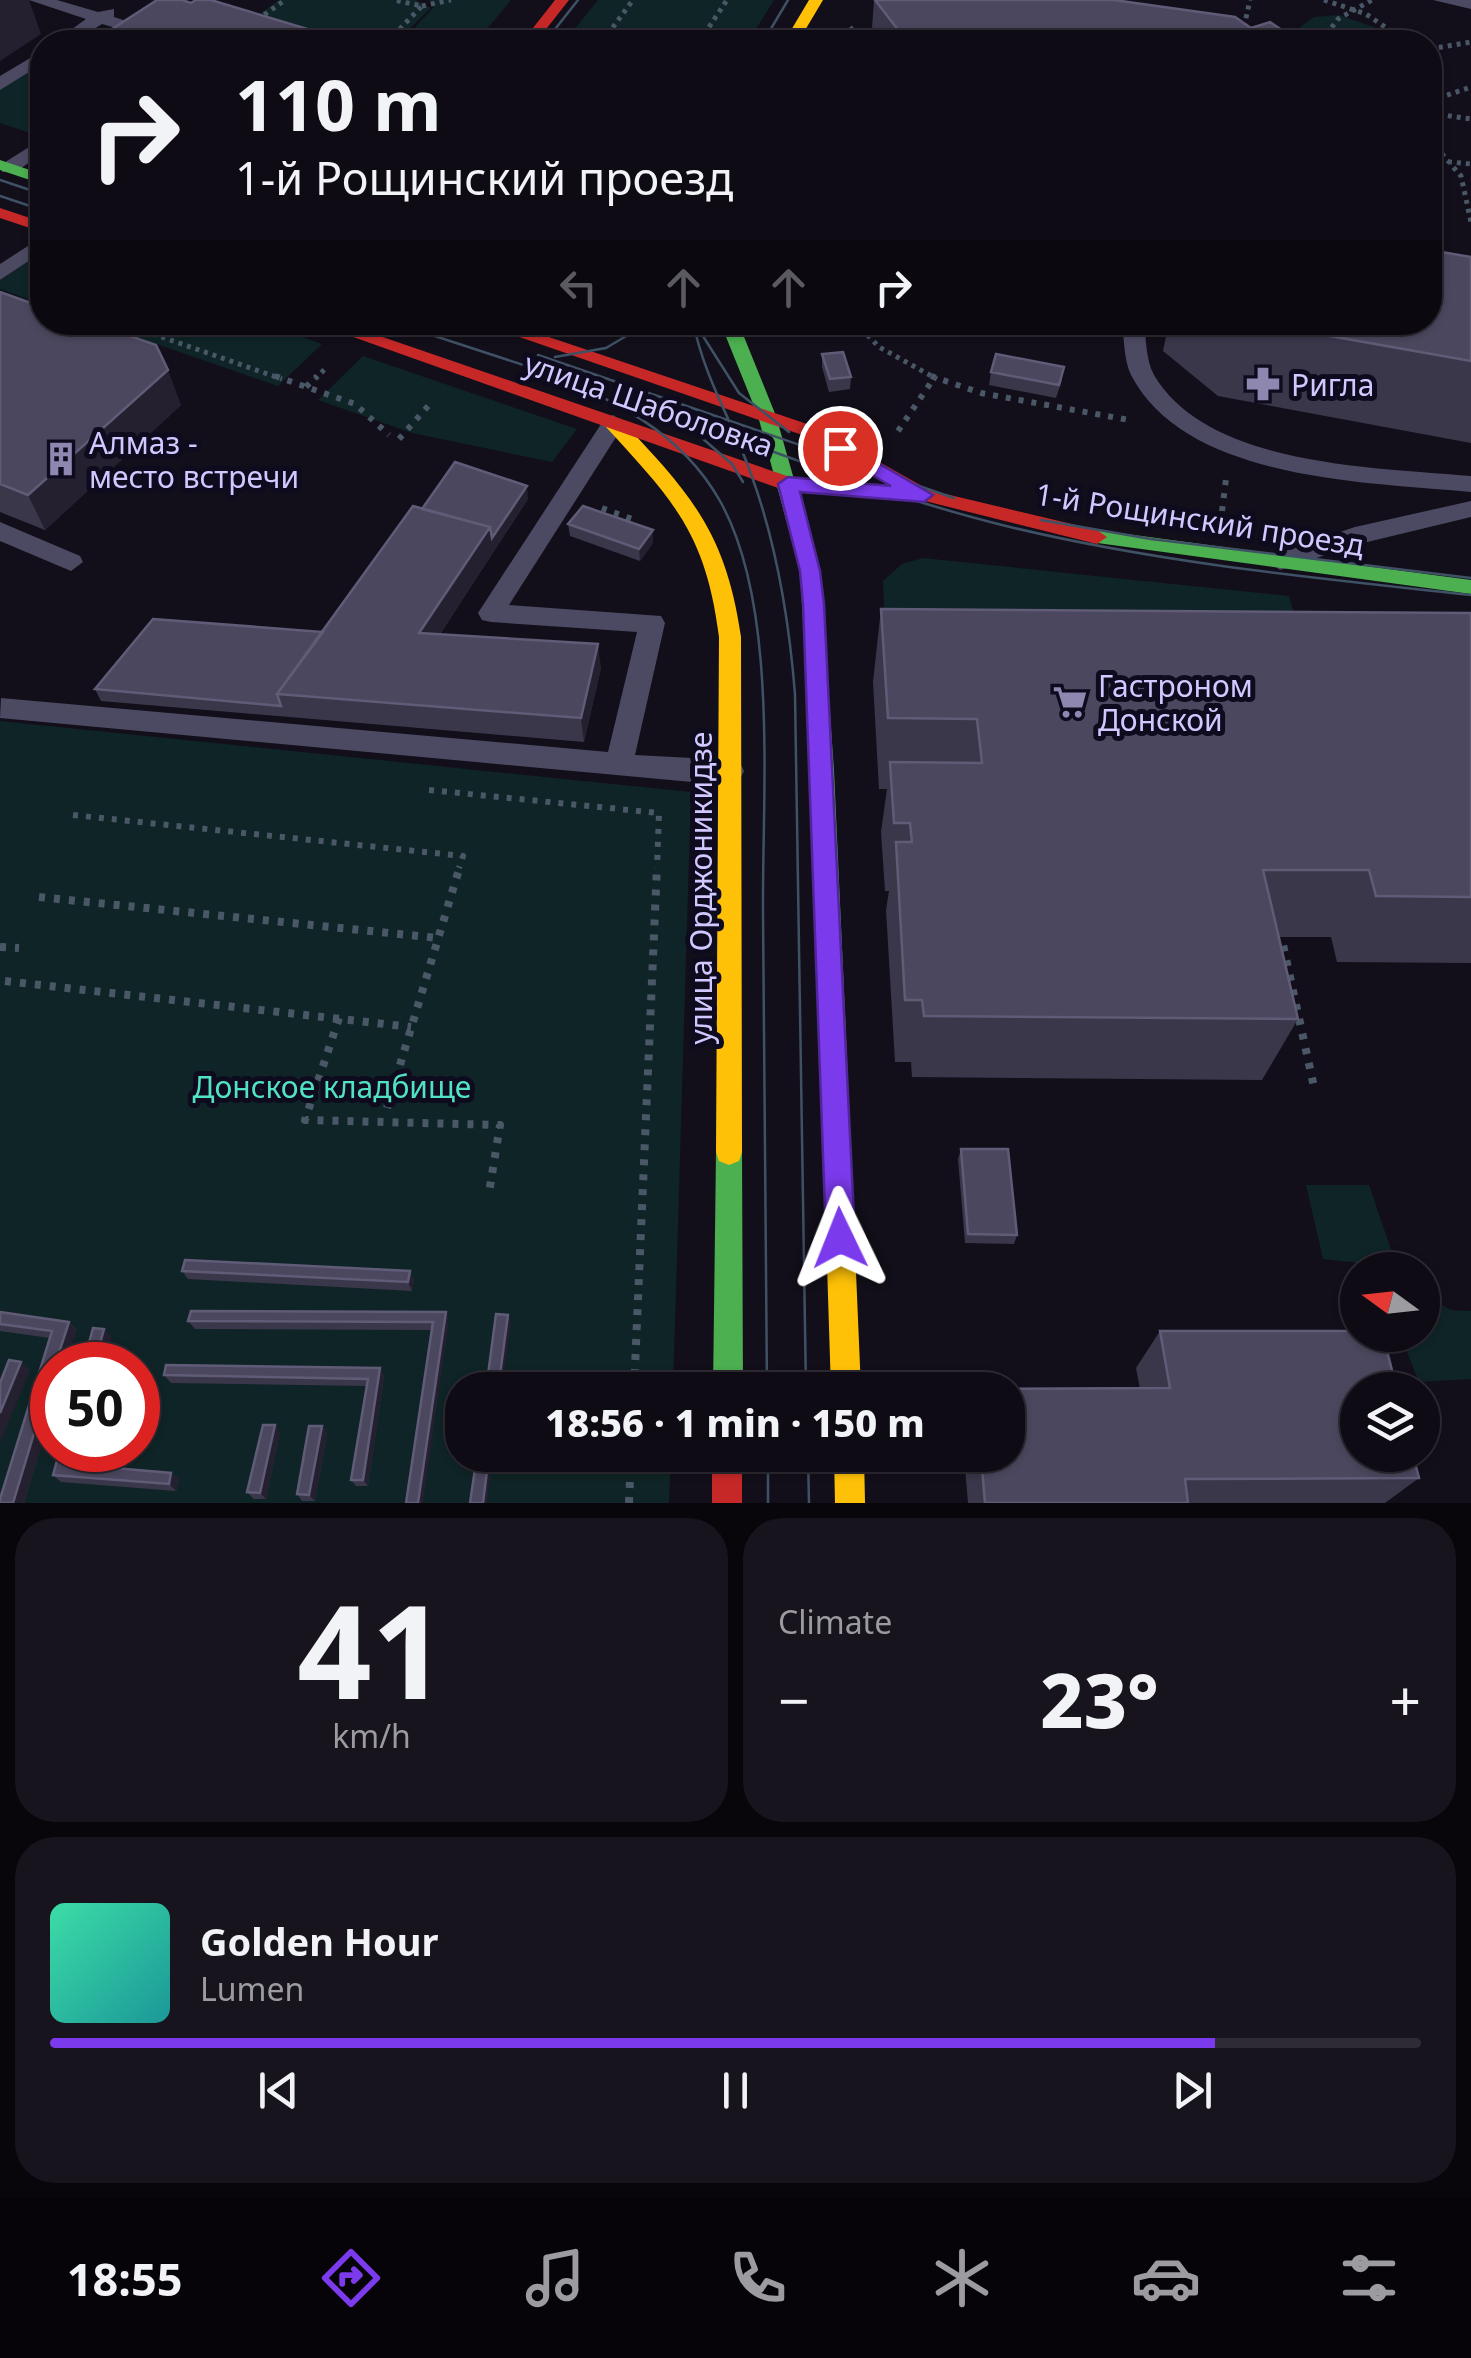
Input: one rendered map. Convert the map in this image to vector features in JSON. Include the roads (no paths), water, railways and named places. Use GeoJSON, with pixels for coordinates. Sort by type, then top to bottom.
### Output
{"type":"FeatureCollection","features":[{"type":"Feature","properties":{"kind":"main road"},"geometry":{"type":"LineString","coordinates":[[538,30],[562,0]]}},
{"type":"Feature","properties":{"kind":"main road"},"geometry":{"type":"LineString","coordinates":[[798,30],[816,0]]}},
{"type":"Feature","properties":{"kind":"main road"},"geometry":{"type":"LineString","coordinates":[[4,166],[30,175]]}},
{"type":"Feature","properties":{"kind":"main road"},"geometry":{"type":"LineString","coordinates":[[0,213],[30,224]]}},
{"type":"Feature","properties":{"kind":"main road","name":"улица Шаболовка"},"geometry":{"type":"LineString","coordinates":[[358,335],[613,423],[744,448]]}},
{"type":"Feature","properties":{"kind":"main road","name":"улица Шаболовка"},"geometry":{"type":"LineString","coordinates":[[512,335],[744,448],[788,484]]}},
{"type":"Feature","properties":{"kind":"main road"},"geometry":{"type":"LineString","coordinates":[[731,335],[744,448],[788,484],[810,571],[814,604],[845,1372]]}},
{"type":"Feature","properties":{"kind":"main road","name":"улица Орджоникидзе"},"geometry":{"type":"LineString","coordinates":[[613,423],[703,516],[725,589],[730,637],[728,1372]]}},
{"type":"Feature","properties":{"kind":"main road","name":"1-й Рощинский проезд"},"geometry":{"type":"LineString","coordinates":[[744,448],[812,432],[924,495]]}},
{"type":"Feature","properties":{"kind":"main road","name":"1-й Рощинский проезд"},"geometry":{"type":"LineString","coordinates":[[788,484],[924,495],[1074,534],[1471,587]]}},
{"type":"Feature","properties":{"kind":"main road"},"geometry":{"type":"LineString","coordinates":[[727,1472],[727,1503]]}},
{"type":"Feature","properties":{"kind":"main road"},"geometry":{"type":"LineString","coordinates":[[849,1472],[850,1503]]}},
{"type":"Feature","properties":{"kind":"lane"},"geometry":{"type":"LineString","coordinates":[[38,0],[107,14],[150,30]]}},
{"type":"Feature","properties":{"kind":"lane"},"geometry":{"type":"LineString","coordinates":[[1442,0],[1471,4]]}},
{"type":"Feature","properties":{"kind":"lane"},"geometry":{"type":"LineString","coordinates":[[82,30],[107,14]]}},
{"type":"Feature","properties":{"kind":"lane"},"geometry":{"type":"LineString","coordinates":[[0,84],[30,64]]}},
{"type":"Feature","properties":{"kind":"lane"},"geometry":{"type":"LineString","coordinates":[[4,166],[30,152]]}},
{"type":"Feature","properties":{"kind":"lane"},"geometry":{"type":"LineString","coordinates":[[0,274],[30,251]]}},
{"type":"Feature","properties":{"kind":"lane"},"geometry":{"type":"LineString","coordinates":[[1134,335],[1138,368],[1146,384],[1173,413],[1203,434],[1275,460],[1471,484]]}},
{"type":"Feature","properties":{"kind":"lane"},"geometry":{"type":"LineString","coordinates":[[613,423],[491,614],[652,623],[619,764]]}},
{"type":"Feature","properties":{"kind":"lane"},"geometry":{"type":"LineString","coordinates":[[1275,563],[1354,536],[1471,510]]}},
{"type":"Feature","properties":{"kind":"lane"},"geometry":{"type":"LineString","coordinates":[[4,539],[71,562]]}},
{"type":"Feature","properties":{"kind":"lane"},"geometry":{"type":"LineString","coordinates":[[1,708],[730,771]]}},
{"type":"Feature","properties":{"kind":"tram line"},"geometry":{"type":"LineString","coordinates":[[554,30],[578,0]]}},
{"type":"Feature","properties":{"kind":"tram line"},"geometry":{"type":"LineString","coordinates":[[770,30],[788,0]]}},
{"type":"Feature","properties":{"kind":"tram line"},"geometry":{"type":"LineString","coordinates":[[0,180],[30,190]]}},
{"type":"Feature","properties":{"kind":"tram line"},"geometry":{"type":"LineString","coordinates":[[0,196],[30,206]]}},
{"type":"Feature","properties":{"kind":"tram line"},"geometry":{"type":"LineString","coordinates":[[432,335],[548,373]]}},
{"type":"Feature","properties":{"kind":"tram line"},"geometry":{"type":"LineString","coordinates":[[555,357],[606,348],[628,335]]}},
{"type":"Feature","properties":{"kind":"tram line"},"geometry":{"type":"LineString","coordinates":[[696,335],[704,363],[729,421]]}},
{"type":"Feature","properties":{"kind":"tram line"},"geometry":{"type":"LineString","coordinates":[[702,335],[739,393],[789,432]]}},
{"type":"Feature","properties":{"kind":"tram line"},"geometry":{"type":"LineString","coordinates":[[538,355],[729,421]]}},
{"type":"Feature","properties":{"kind":"tram line"},"geometry":{"type":"LineString","coordinates":[[541,370],[548,373]]}},
{"type":"Feature","properties":{"kind":"tram line"},"geometry":{"type":"LineString","coordinates":[[548,373],[554,375]]}},
{"type":"Feature","properties":{"kind":"tram line"},"geometry":{"type":"LineString","coordinates":[[548,373],[619,406],[665,436],[685,455],[720,501],[739,544],[751,593],[759,646],[765,757],[767,1372]]}},
{"type":"Feature","properties":{"kind":"tram line"},"geometry":{"type":"LineString","coordinates":[[625,398],[737,438]]}},
{"type":"Feature","properties":{"kind":"tram line"},"geometry":{"type":"LineString","coordinates":[[729,421],[954,498]]}},
{"type":"Feature","properties":{"kind":"tram line"},"geometry":{"type":"LineString","coordinates":[[729,421],[737,438]]}},
{"type":"Feature","properties":{"kind":"tram line"},"geometry":{"type":"LineString","coordinates":[[687,425],[732,464],[743,482]]}},
{"type":"Feature","properties":{"kind":"tram line"},"geometry":{"type":"LineString","coordinates":[[737,438],[957,513],[1063,539],[1179,560],[1471,595]]}},
{"type":"Feature","properties":{"kind":"tram line"},"geometry":{"type":"LineString","coordinates":[[737,438],[760,501],[781,582],[795,694],[806,1372]]}},
{"type":"Feature","properties":{"kind":"tram line"},"geometry":{"type":"LineString","coordinates":[[1041,520],[1151,539],[1471,578]]}},
{"type":"Feature","properties":{"kind":"tram line"},"geometry":{"type":"LineString","coordinates":[[768,1472],[768,1503]]}},
{"type":"Feature","properties":{"kind":"tram line"},"geometry":{"type":"LineString","coordinates":[[808,1472],[809,1503]]}},
{"type":"Feature","properties":{"kind":"place","name":"Ригла"},"geometry":{"type":"Point","coordinates":[1263,384]}},
{"type":"Feature","properties":{"kind":"place","name":"Алмаз - место встречи"},"geometry":{"type":"Point","coordinates":[61,459]}},
{"type":"Feature","properties":{"kind":"place","name":"Гастроном Донской"},"geometry":{"type":"Point","coordinates":[1070,702]}},
{"type":"Feature","properties":{"kind":"park label","name":"Донское кладбище"},"geometry":{"type":"Point","coordinates":[332,1086]}}]}
